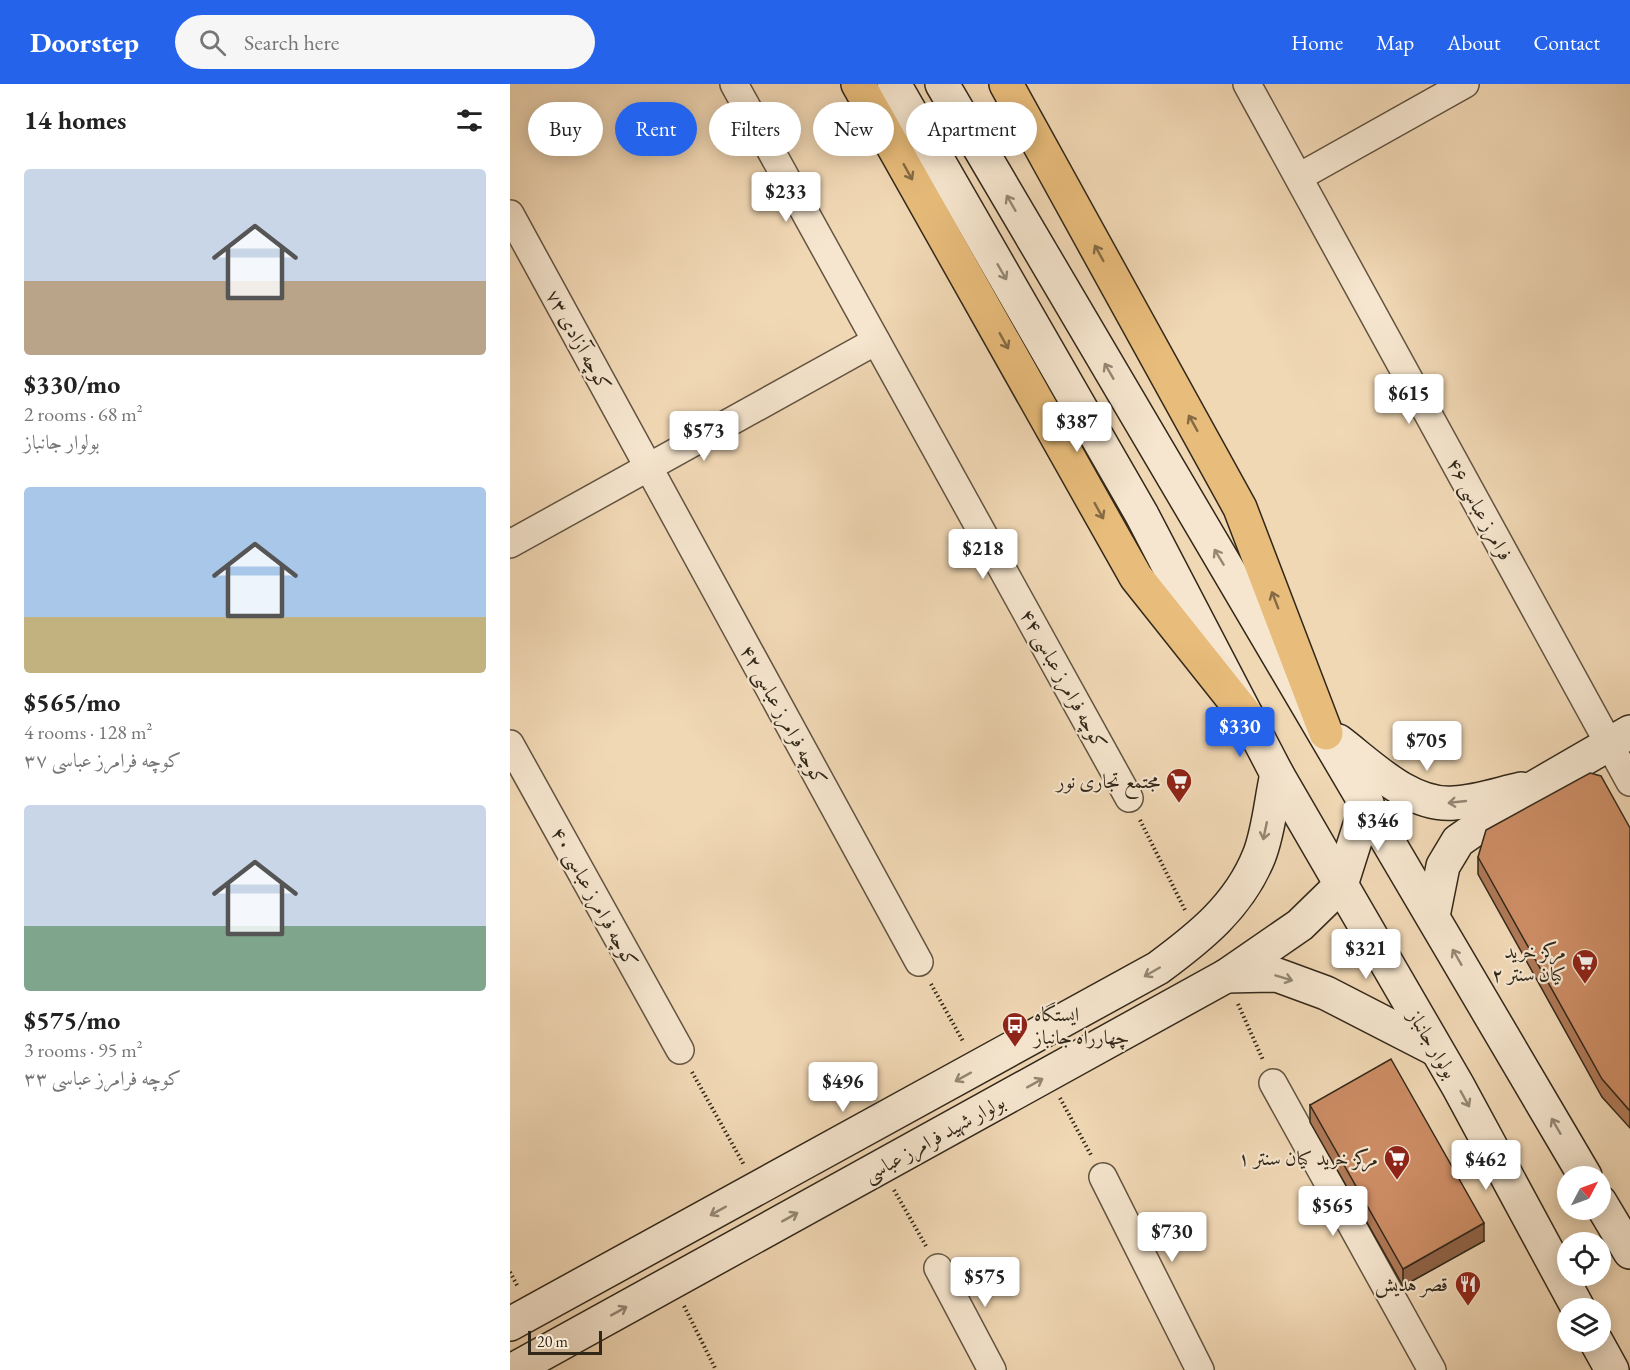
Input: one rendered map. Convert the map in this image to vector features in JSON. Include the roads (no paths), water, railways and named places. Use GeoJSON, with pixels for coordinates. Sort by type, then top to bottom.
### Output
{"type":"FeatureCollection","features":[{"type":"Feature","properties":{"kind":"highway"},"geometry":{"type":"LineString","coordinates":[[858,84],[1136,577],[1249,719]]}},
{"type":"Feature","properties":{"kind":"highway"},"geometry":{"type":"LineString","coordinates":[[1006,84],[1239,508],[1326,733]]}},
{"type":"Feature","properties":{"kind":"main road","name":"بولوار جانباز"},"geometry":{"type":"LineString","coordinates":[[894,84],[1142,515],[1277,774],[1435,1049],[1572,1298]]}},
{"type":"Feature","properties":{"kind":"main road"},"geometry":{"type":"LineString","coordinates":[[942,84],[1189,507],[1326,733],[1579,1166]]}},
{"type":"Feature","properties":{"kind":"main road"},"geometry":{"type":"LineString","coordinates":[[1326,733],[1392,782],[1423,799],[1452,804],[1535,787]]}},
{"type":"Feature","properties":{"kind":"main road"},"geometry":{"type":"LineString","coordinates":[[1433,916],[1443,866],[1458,841],[1535,787],[1620,738]]}},
{"type":"Feature","properties":{"kind":"main road","name":"بولوار شهید فرامرز عباسی"},"geometry":{"type":"LineString","coordinates":[[515,1322],[1158,968],[1199,938],[1230,908],[1259,855],[1277,774]]}},
{"type":"Feature","properties":{"kind":"main road"},"geometry":{"type":"LineString","coordinates":[[1341,885],[1367,803]]}},
{"type":"Feature","properties":{"kind":"main road","name":"بولوار شهید فرامرز عباسی"},"geometry":{"type":"LineString","coordinates":[[513,1370],[1226,976],[1300,925],[1341,885]]}},
{"type":"Feature","properties":{"kind":"main road"},"geometry":{"type":"LineString","coordinates":[[1199,938],[1221,952],[1226,976],[1277,975],[1326,993],[1435,1049]]}},
{"type":"Feature","properties":{"kind":"main road"},"geometry":{"type":"LineString","coordinates":[[1611,1220],[1630,1252]]}},
{"type":"Feature","properties":{"kind":"main road"},"geometry":{"type":"LineString","coordinates":[[515,1322],[541,1354]]}},
{"type":"Feature","properties":{"kind":"main road"},"geometry":{"type":"LineString","coordinates":[[1602,1352],[1612,1370]]}},
{"type":"Feature","properties":{"kind":"street","name":"کوچه فرامرز عباسی ۴۴"},"geometry":{"type":"LineString","coordinates":[[734,84],[1129,798]]}},
{"type":"Feature","properties":{"kind":"street","name":"فرامرز عباسی ۴۶"},"geometry":{"type":"LineString","coordinates":[[1247,84],[1620,738],[1630,782]]}},
{"type":"Feature","properties":{"kind":"street"},"geometry":{"type":"LineString","coordinates":[[1299,177],[1465,84]]}},
{"type":"Feature","properties":{"kind":"street","name":"کوچه آزادی ۷۳"},"geometry":{"type":"LineString","coordinates":[[510,214],[649,467]]}},
{"type":"Feature","properties":{"kind":"street"},"geometry":{"type":"LineString","coordinates":[[510,544],[876,340]]}},
{"type":"Feature","properties":{"kind":"street","name":"کوچه فرامرز عباسی ۴۲"},"geometry":{"type":"LineString","coordinates":[[649,467],[919,962]]}},
{"type":"Feature","properties":{"kind":"street","name":"کوچه فرامرز عباسی ۴۰"},"geometry":{"type":"LineString","coordinates":[[510,744],[680,1050]]}},
{"type":"Feature","properties":{"kind":"street"},"geometry":{"type":"LineString","coordinates":[[1273,1083],[1432,1370]]}},
{"type":"Feature","properties":{"kind":"street"},"geometry":{"type":"LineString","coordinates":[[1103,1177],[1200,1370]]}},
{"type":"Feature","properties":{"kind":"street"},"geometry":{"type":"LineString","coordinates":[[938,1268],[992,1370]]}},
{"type":"Feature","properties":{"kind":"place","name":"مجتمع تجاری نور"},"geometry":{"type":"Point","coordinates":[1179,804]}},
{"type":"Feature","properties":{"kind":"place","name":"مرکز خرید کیان سنتر ۲"},"geometry":{"type":"Point","coordinates":[1585,985]}},
{"type":"Feature","properties":{"kind":"place","name":"ایستگاه چهارراه جانباز"},"geometry":{"type":"Point","coordinates":[1015,1048]}},
{"type":"Feature","properties":{"kind":"place","name":"مرکز خرید کیان سنتر ۱"},"geometry":{"type":"Point","coordinates":[1397,1181]}},
{"type":"Feature","properties":{"kind":"place","name":"قصر هدیش"},"geometry":{"type":"Point","coordinates":[1468,1307]}}]}
